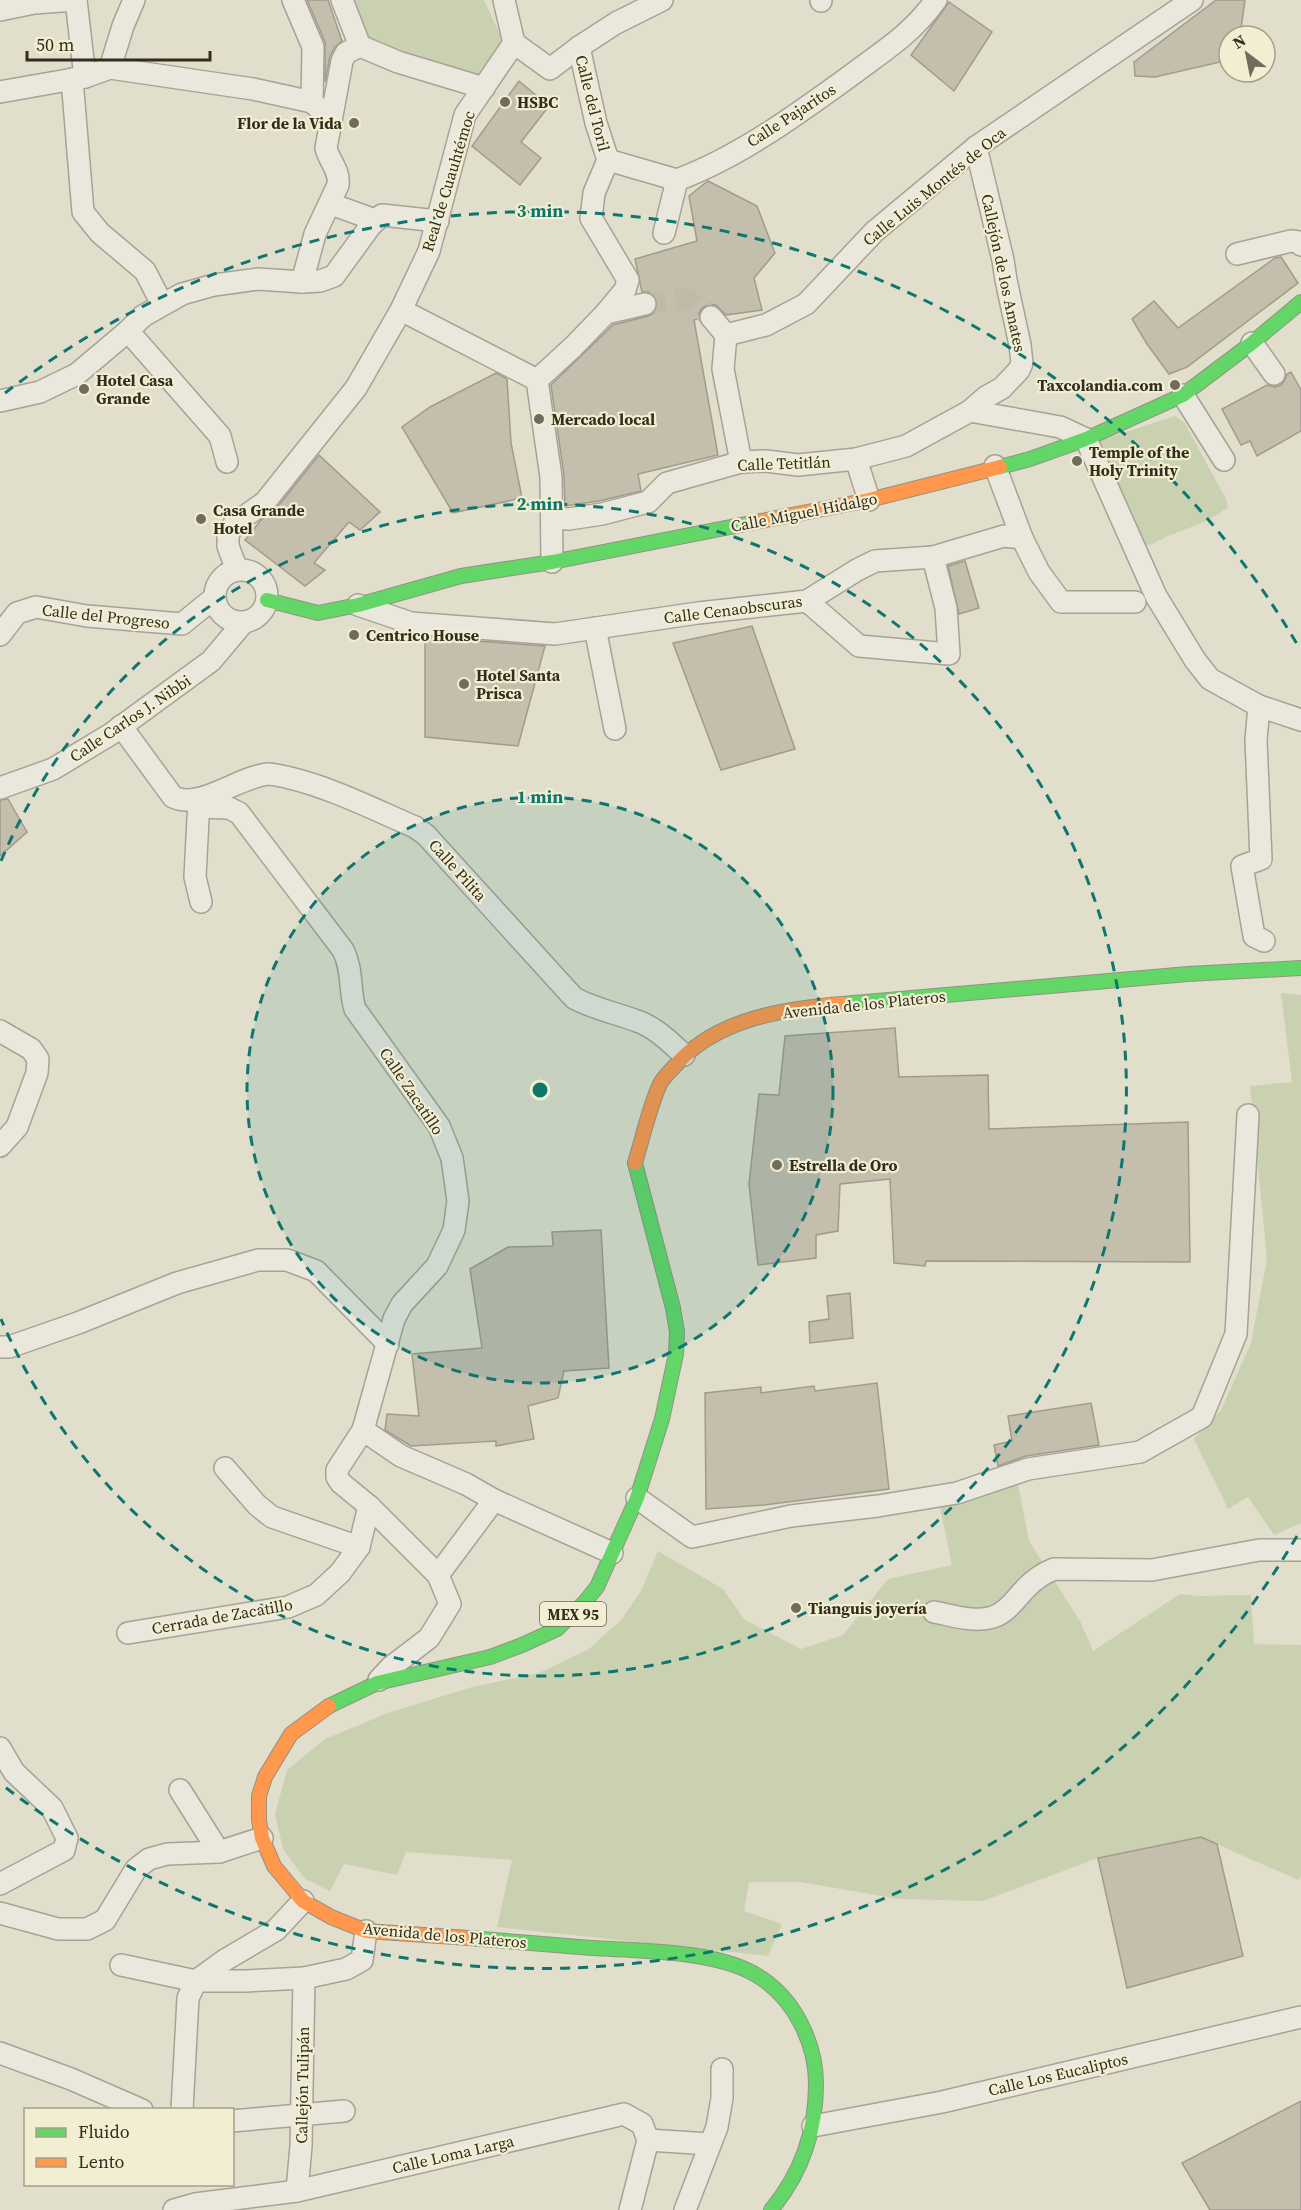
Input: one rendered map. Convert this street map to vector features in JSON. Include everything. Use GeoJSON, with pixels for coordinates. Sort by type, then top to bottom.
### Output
{"type":"FeatureCollection","features":[{"type":"Feature","properties":{"kind":"main road","name":"Calle Miguel Hidalgo"},"geometry":{"type":"LineString","coordinates":[[267,600],[318,613],[358,605],[461,576],[552,562],[869,500],[995,466],[1030,459],[1086,439],[1183,395],[1252,343],[1301,302]]}},
{"type":"Feature","properties":{"kind":"main road","name":"Avenida de los Plateros"},"geometry":{"type":"LineString","coordinates":[[771,2210],[795,2177],[806,2153],[813,2126],[817,2080],[815,2058],[801,2022],[776,1991],[761,1978],[740,1967],[709,1960],[654,1953],[366,1931],[331,1917],[303,1901],[274,1866],[262,1838],[259,1820],[259,1796],[265,1777],[291,1734],[335,1702],[377,1683],[490,1657],[547,1635],[567,1620],[597,1587],[637,1498],[662,1419],[676,1354],[677,1332],[674,1308],[634,1164],[660,1083],[684,1054],[700,1042],[735,1024],[763,1015],[807,1007],[1188,974],[1301,968]]}},
{"type":"Feature","properties":{"kind":"street"},"geometry":{"type":"LineString","coordinates":[[0,10],[34,3],[76,0],[83,212],[100,233],[145,271],[162,304]]}},
{"type":"Feature","properties":{"kind":"street"},"geometry":{"type":"LineString","coordinates":[[110,68],[134,0]]}},
{"type":"Feature","properties":{"kind":"street"},"geometry":{"type":"LineString","coordinates":[[293,0],[313,48],[312,102]]}},
{"type":"Feature","properties":{"kind":"street"},"geometry":{"type":"LineString","coordinates":[[342,0],[360,46],[398,62],[484,88]]}},
{"type":"Feature","properties":{"kind":"street"},"geometry":{"type":"LineString","coordinates":[[504,0],[514,43],[550,69],[616,22],[662,0]]}},
{"type":"Feature","properties":{"kind":"street","name":"Calle Pajaritos"},"geometry":{"type":"LineString","coordinates":[[677,180],[700,171],[803,110],[903,38],[936,0]]}},
{"type":"Feature","properties":{"kind":"street","name":"Calle Luis Montés de Oca"},"geometry":{"type":"LineString","coordinates":[[726,335],[766,325],[806,304],[875,231],[976,147],[1192,0]]}},
{"type":"Feature","properties":{"kind":"street","name":"Real de Cuauhtémoc"},"geometry":{"type":"LineString","coordinates":[[237,570],[228,546],[228,535],[234,524],[265,502],[356,388],[401,310],[429,250],[465,115],[514,43]]}},
{"type":"Feature","properties":{"kind":"street"},"geometry":{"type":"LineString","coordinates":[[302,282],[315,234],[338,184],[339,176],[326,148],[342,62],[346,53],[360,46]]}},
{"type":"Feature","properties":{"kind":"street","name":"Calle del Toril"},"geometry":{"type":"LineString","coordinates":[[579,47],[596,123],[608,160],[594,193],[591,218],[628,280],[625,290],[606,313]]}},
{"type":"Feature","properties":{"kind":"street"},"geometry":{"type":"LineString","coordinates":[[0,92],[78,78],[110,68],[253,89],[312,102],[332,122]]}},
{"type":"Feature","properties":{"kind":"street","name":"Callejón de los Amates"},"geometry":{"type":"LineString","coordinates":[[970,411],[986,397],[1002,388],[1019,370],[1022,363],[1004,260],[976,147]]}},
{"type":"Feature","properties":{"kind":"street","name":"Calle del Toril"},"geometry":{"type":"LineString","coordinates":[[608,160],[677,180]]}},
{"type":"Feature","properties":{"kind":"street"},"geometry":{"type":"LineString","coordinates":[[664,233],[677,180]]}},
{"type":"Feature","properties":{"kind":"street"},"geometry":{"type":"LineString","coordinates":[[330,204],[375,220]]}},
{"type":"Feature","properties":{"kind":"street"},"geometry":{"type":"LineString","coordinates":[[0,401],[40,392],[77,374],[128,332],[142,316],[182,294],[214,285],[258,279],[320,281],[334,276],[375,220],[382,215],[438,221]]}},
{"type":"Feature","properties":{"kind":"street"},"geometry":{"type":"LineString","coordinates":[[1237,254],[1291,241],[1299,242],[1301,245]]}},
{"type":"Feature","properties":{"kind":"street"},"geometry":{"type":"LineString","coordinates":[[537,380],[606,313],[645,304]]}},
{"type":"Feature","properties":{"kind":"street"},"geometry":{"type":"LineString","coordinates":[[401,310],[537,380]]}},
{"type":"Feature","properties":{"kind":"street"},"geometry":{"type":"LineString","coordinates":[[711,318],[726,335],[723,369],[741,462]]}},
{"type":"Feature","properties":{"kind":"street"},"geometry":{"type":"LineString","coordinates":[[128,332],[220,436],[227,462]]}},
{"type":"Feature","properties":{"kind":"street"},"geometry":{"type":"LineString","coordinates":[[1252,343],[1274,374]]}},
{"type":"Feature","properties":{"kind":"street"},"geometry":{"type":"LineString","coordinates":[[537,380],[551,477],[552,562]]}},
{"type":"Feature","properties":{"kind":"street"},"geometry":{"type":"LineString","coordinates":[[1183,395],[1224,460]]}},
{"type":"Feature","properties":{"kind":"street"},"geometry":{"type":"LineString","coordinates":[[970,411],[1060,428],[1086,439],[1156,596],[1195,660],[1210,679],[1259,706],[1301,720]]}},
{"type":"Feature","properties":{"kind":"street","name":"Calle Tetitlán"},"geometry":{"type":"LineString","coordinates":[[552,519],[602,514],[648,502],[667,483],[741,462],[766,461],[798,465],[856,459],[906,446],[970,411]]}},
{"type":"Feature","properties":{"kind":"street"},"geometry":{"type":"LineString","coordinates":[[856,459],[869,500]]}},
{"type":"Feature","properties":{"kind":"street"},"geometry":{"type":"LineString","coordinates":[[995,466],[1022,538],[1039,572],[1061,602],[1135,602]]}},
{"type":"Feature","properties":{"kind":"street","name":"Calle Cenaobscuras"},"geometry":{"type":"LineString","coordinates":[[358,605],[411,623],[555,634],[698,613],[807,601],[875,561],[933,557],[1004,536],[1022,538]]}},
{"type":"Feature","properties":{"kind":"street"},"geometry":{"type":"LineString","coordinates":[[807,601],[859,646],[949,654],[946,608],[933,557]]}},
{"type":"Feature","properties":{"kind":"street"},"geometry":{"type":"LineString","coordinates":[[237,570],[249,571],[259,577],[266,588],[267,600],[263,611],[254,619],[243,623],[223,617],[214,598],[215,588],[220,579],[227,573],[237,570]]}},
{"type":"Feature","properties":{"kind":"street","name":"Calle del Progreso"},"geometry":{"type":"LineString","coordinates":[[0,635],[17,613],[36,608],[87,616],[182,624],[214,598]]}},
{"type":"Feature","properties":{"kind":"street","name":"Calle Carlos J. Nibbi"},"geometry":{"type":"LineString","coordinates":[[0,788],[53,769],[121,726],[211,661],[243,623]]}},
{"type":"Feature","properties":{"kind":"street"},"geometry":{"type":"LineString","coordinates":[[594,628],[615,729]]}},
{"type":"Feature","properties":{"kind":"street"},"geometry":{"type":"LineString","coordinates":[[1259,706],[1256,740],[1261,859],[1242,866],[1254,936],[1264,941]]}},
{"type":"Feature","properties":{"kind":"street"},"geometry":{"type":"LineString","coordinates":[[121,726],[173,797],[182,802],[199,803],[195,877],[201,902]]}},
{"type":"Feature","properties":{"kind":"street","name":"Calle Pilita"},"geometry":{"type":"LineString","coordinates":[[199,803],[242,780],[270,774],[308,782],[415,827],[426,835],[574,998],[587,1006],[650,1026],[684,1054]]}},
{"type":"Feature","properties":{"kind":"street","name":"Calle Zacatillo"},"geometry":{"type":"LineString","coordinates":[[199,803],[229,808],[239,813],[344,950],[352,1000],[356,1010],[439,1126],[452,1158],[458,1201],[454,1230],[437,1266],[402,1304],[394,1319],[363,1430],[337,1470],[337,1477],[341,1483],[369,1506],[438,1575],[450,1604],[429,1638],[391,1667],[377,1683]]}},
{"type":"Feature","properties":{"kind":"street"},"geometry":{"type":"LineString","coordinates":[[0,1031],[31,1049],[38,1059],[37,1073],[17,1127],[0,1146]]}},
{"type":"Feature","properties":{"kind":"street"},"geometry":{"type":"LineString","coordinates":[[637,1498],[692,1537],[791,1516],[878,1506],[957,1493],[1028,1469],[1140,1452],[1203,1417],[1236,1334],[1248,1114]]}},
{"type":"Feature","properties":{"kind":"street"},"geometry":{"type":"LineString","coordinates":[[0,1347],[9,1347],[78,1323],[177,1283],[258,1260],[287,1260],[316,1271],[388,1344]]}},
{"type":"Feature","properties":{"kind":"street"},"geometry":{"type":"LineString","coordinates":[[363,1430],[401,1456],[612,1553]]}},
{"type":"Feature","properties":{"kind":"street"},"geometry":{"type":"LineString","coordinates":[[225,1468],[257,1505],[272,1517],[359,1547]]}},
{"type":"Feature","properties":{"kind":"street"},"geometry":{"type":"LineString","coordinates":[[438,1575],[494,1500]]}},
{"type":"Feature","properties":{"kind":"street","name":"Cerrada de Zacatillo"},"geometry":{"type":"LineString","coordinates":[[128,1633],[288,1607],[316,1595],[340,1573],[359,1547],[369,1506]]}},
{"type":"Feature","properties":{"kind":"street"},"geometry":{"type":"LineString","coordinates":[[934,1611],[968,1618],[989,1618],[1003,1613],[1029,1585],[1042,1574],[1054,1569],[1152,1570],[1259,1550],[1301,1550]]}},
{"type":"Feature","properties":{"kind":"street"},"geometry":{"type":"LineString","coordinates":[[0,1748],[14,1772],[52,1808],[67,1838],[64,1850],[0,1884]]}},
{"type":"Feature","properties":{"kind":"street"},"geometry":{"type":"LineString","coordinates":[[180,1790],[219,1852]]}},
{"type":"Feature","properties":{"kind":"street"},"geometry":{"type":"LineString","coordinates":[[0,1912],[58,1929],[87,1929],[105,1920],[136,1869],[149,1858],[166,1854],[219,1852],[262,1838]]}},
{"type":"Feature","properties":{"kind":"street"},"geometry":{"type":"LineString","coordinates":[[182,2108],[188,1998],[196,1981],[225,1960],[276,1930],[303,1901]]}},
{"type":"Feature","properties":{"kind":"street"},"geometry":{"type":"LineString","coordinates":[[121,1965],[196,1981],[304,1978],[346,1969],[362,1960],[366,1931]]}},
{"type":"Feature","properties":{"kind":"street","name":"Callejón Tulipán"},"geometry":{"type":"LineString","coordinates":[[297,2191],[301,2146],[304,1978]]}},
{"type":"Feature","properties":{"kind":"street","name":"Calle Los Eucaliptos"},"geometry":{"type":"LineString","coordinates":[[813,2126],[942,2102],[1301,2017]]}},
{"type":"Feature","properties":{"kind":"street"},"geometry":{"type":"LineString","coordinates":[[0,2053],[71,2079],[140,2108]]}},
{"type":"Feature","properties":{"kind":"street"},"geometry":{"type":"LineString","coordinates":[[685,2210],[717,2127],[722,2098],[722,2069]]}},
{"type":"Feature","properties":{"kind":"street"},"geometry":{"type":"LineString","coordinates":[[234,2121],[344,2111]]}},
{"type":"Feature","properties":{"kind":"street","name":"Calle Loma Larga"},"geometry":{"type":"LineString","coordinates":[[174,2210],[195,2204],[297,2191],[624,2114],[642,2124],[648,2140]]}},
{"type":"Feature","properties":{"kind":"street"},"geometry":{"type":"LineString","coordinates":[[612,2210],[632,2203],[648,2140],[710,2144]]}},
{"type":"Feature","properties":{"kind":"green space"},"geometry":{"type":"Polygon","coordinates":[[[347,0],[484,0],[506,48],[489,78],[446,72],[364,42],[347,0]]]}},
{"type":"Feature","properties":{"kind":"green space"},"geometry":{"type":"Polygon","coordinates":[[[1175,416],[1184,422],[1226,499],[1228,507],[1206,521],[1142,546],[1089,444],[1175,416]]]}},
{"type":"Feature","properties":{"kind":"green space"},"geometry":{"type":"Polygon","coordinates":[[[1281,993],[1301,995],[1301,1523],[1274,1535],[1248,1497],[1228,1509],[1194,1439],[1221,1410],[1251,1343],[1267,1259],[1250,1086],[1292,1082],[1281,993]]]}},
{"type":"Feature","properties":{"kind":"green space"},"geometry":{"type":"Polygon","coordinates":[[[1018,1484],[1029,1541],[1080,1621],[1093,1651],[1180,1594],[1251,1595],[1254,1644],[1301,1645],[1301,1876],[1298,1880],[1201,1837],[1098,1858],[983,1901],[899,1899],[800,1882],[749,1882],[744,1911],[782,1924],[768,1956],[497,1927],[512,1860],[406,1852],[397,1875],[344,1864],[330,1891],[305,1879],[283,1849],[275,1814],[287,1770],[325,1739],[388,1713],[472,1687],[539,1673],[589,1649],[621,1620],[641,1591],[658,1551],[723,1589],[745,1620],[801,1649],[843,1635],[888,1579],[952,1565],[939,1502],[1018,1484]]]}},
{"type":"Feature","properties":{"kind":"building"},"geometry":{"type":"Polygon","coordinates":[[[307,0],[328,0],[342,41],[330,56],[325,82],[325,42],[307,0]]]}},
{"type":"Feature","properties":{"kind":"building"},"geometry":{"type":"Polygon","coordinates":[[[1216,0],[1245,0],[1242,24],[1217,24],[1217,63],[1155,77],[1135,76],[1134,62],[1216,0]]]}},
{"type":"Feature","properties":{"kind":"building"},"geometry":{"type":"Polygon","coordinates":[[[949,2],[992,32],[954,91],[911,55],[949,2]]]}},
{"type":"Feature","properties":{"kind":"building"},"geometry":{"type":"Polygon","coordinates":[[[519,81],[549,106],[521,142],[541,158],[520,185],[472,146],[519,81]]]}},
{"type":"Feature","properties":{"kind":"building"},"geometry":{"type":"Polygon","coordinates":[[[708,181],[757,206],[775,253],[754,278],[762,310],[726,315],[716,305],[709,304],[702,308],[699,319],[694,320],[718,455],[638,474],[641,491],[565,506],[564,475],[551,385],[613,325],[654,313],[657,301],[649,292],[642,292],[635,259],[697,241],[689,196],[708,181]]]}},
{"type":"Feature","properties":{"kind":"building"},"geometry":{"type":"Polygon","coordinates":[[[1281,257],[1298,283],[1187,367],[1169,374],[1132,319],[1154,301],[1178,328],[1275,258],[1281,257]]]}},
{"type":"Feature","properties":{"kind":"building"},"geometry":{"type":"Polygon","coordinates":[[[1291,372],[1301,390],[1301,431],[1257,456],[1250,441],[1241,445],[1222,409],[1267,385],[1275,387],[1281,385],[1287,374],[1291,372]]]}},
{"type":"Feature","properties":{"kind":"building"},"geometry":{"type":"Polygon","coordinates":[[[496,373],[507,379],[511,443],[522,498],[453,513],[402,427],[430,407],[496,373]]]}},
{"type":"Feature","properties":{"kind":"building"},"geometry":{"type":"Polygon","coordinates":[[[319,455],[380,512],[360,530],[349,522],[314,563],[325,570],[305,586],[245,540],[261,520],[275,510],[319,455]]]}},
{"type":"Feature","properties":{"kind":"building"},"geometry":{"type":"Polygon","coordinates":[[[965,561],[979,608],[959,614],[948,566],[965,561]]]}},
{"type":"Feature","properties":{"kind":"building"},"geometry":{"type":"Polygon","coordinates":[[[752,626],[795,749],[721,770],[673,643],[752,626]]]}},
{"type":"Feature","properties":{"kind":"building"},"geometry":{"type":"Polygon","coordinates":[[[425,637],[545,646],[518,746],[425,737],[425,637]]]}},
{"type":"Feature","properties":{"kind":"building"},"geometry":{"type":"Polygon","coordinates":[[[8,799],[27,832],[0,856],[0,800],[8,799]]]}},
{"type":"Feature","properties":{"kind":"building"},"geometry":{"type":"Polygon","coordinates":[[[895,1028],[899,1077],[988,1075],[989,1129],[1188,1122],[1190,1262],[926,1261],[925,1266],[894,1263],[890,1179],[840,1184],[838,1231],[816,1235],[816,1258],[758,1265],[749,1184],[759,1094],[779,1095],[785,1036],[895,1028]]]}},
{"type":"Feature","properties":{"kind":"building"},"geometry":{"type":"Polygon","coordinates":[[[601,1230],[609,1368],[564,1371],[558,1398],[528,1406],[534,1439],[496,1446],[496,1441],[411,1446],[385,1430],[387,1414],[419,1416],[412,1354],[482,1348],[470,1269],[508,1247],[553,1246],[552,1232],[601,1230]]]}},
{"type":"Feature","properties":{"kind":"building"},"geometry":{"type":"Polygon","coordinates":[[[850,1293],[853,1338],[810,1343],[809,1322],[829,1319],[827,1296],[850,1293]]]}},
{"type":"Feature","properties":{"kind":"building"},"geometry":{"type":"Polygon","coordinates":[[[877,1383],[889,1489],[764,1505],[706,1509],[705,1393],[761,1387],[761,1393],[814,1386],[815,1391],[877,1383]]]}},
{"type":"Feature","properties":{"kind":"building"},"geometry":{"type":"Polygon","coordinates":[[[1091,1403],[1099,1445],[1026,1456],[998,1466],[994,1445],[1012,1441],[1008,1416],[1091,1403]]]}},
{"type":"Feature","properties":{"kind":"building"},"geometry":{"type":"Polygon","coordinates":[[[1201,1837],[1217,1844],[1243,1956],[1127,1988],[1098,1858],[1201,1837]]]}},
{"type":"Feature","properties":{"kind":"building"},"geometry":{"type":"Polygon","coordinates":[[[1301,2101],[1301,2210],[1210,2210],[1182,2163],[1301,2101]]]}},
{"type":"Feature","properties":{"kind":"tunnel"},"geometry":{"type":"LineString","coordinates":[[645,304],[686,298],[711,317]]}},
{"type":"Feature","properties":{"kind":"traffic: fast"},"geometry":{"type":"LineString","coordinates":[[1000,467],[1086,439],[1183,395],[1252,343],[1301,302]]}},
{"type":"Feature","properties":{"kind":"traffic: fast"},"geometry":{"type":"LineString","coordinates":[[267,600],[318,613],[358,605],[461,576],[552,562],[761,521]]}},
{"type":"Feature","properties":{"kind":"traffic: fast"},"geometry":{"type":"LineString","coordinates":[[842,1004],[1188,974],[1301,968]]}},
{"type":"Feature","properties":{"kind":"traffic: fast"},"geometry":{"type":"LineString","coordinates":[[329,1706],[377,1683],[490,1657],[522,1645],[557,1629],[597,1587],[637,1498],[662,1419],[676,1354],[677,1332],[673,1308],[635,1163]]}},
{"type":"Feature","properties":{"kind":"traffic: fast"},"geometry":{"type":"LineString","coordinates":[[469,1938],[656,1951],[703,1957],[744,1969],[773,1987],[793,2011],[808,2039],[816,2084],[813,2118],[805,2151],[791,2182],[771,2210]]}},
{"type":"Feature","properties":{"kind":"traffic: slow"},"geometry":{"type":"LineString","coordinates":[[761,521],[869,500],[1000,467]]}},
{"type":"Feature","properties":{"kind":"traffic: slow"},"geometry":{"type":"LineString","coordinates":[[635,1163],[656,1092],[668,1073],[691,1051],[729,1027],[751,1019],[796,1009],[842,1004]]}},
{"type":"Feature","properties":{"kind":"traffic: slow"},"geometry":{"type":"LineString","coordinates":[[329,1706],[291,1734],[265,1777],[259,1796],[259,1820],[262,1838],[274,1866],[303,1901],[331,1917],[366,1931],[469,1938]]}},
{"type":"Feature","properties":{"kind":"place","name":"HSBC"},"geometry":{"type":"Point","coordinates":[505,102]}},
{"type":"Feature","properties":{"kind":"place","name":"Flor de la Vida"},"geometry":{"type":"Point","coordinates":[354,123]}},
{"type":"Feature","properties":{"kind":"place","name":"Taxcolandia.com"},"geometry":{"type":"Point","coordinates":[1175,385]}},
{"type":"Feature","properties":{"kind":"place","name":"Hotel Casa Grande"},"geometry":{"type":"Point","coordinates":[84,389]}},
{"type":"Feature","properties":{"kind":"place","name":"Mercado local"},"geometry":{"type":"Point","coordinates":[539,419]}},
{"type":"Feature","properties":{"kind":"place","name":"Temple of the Holy Trinity"},"geometry":{"type":"Point","coordinates":[1077,461]}},
{"type":"Feature","properties":{"kind":"place","name":"Casa Grande Hotel"},"geometry":{"type":"Point","coordinates":[201,519]}},
{"type":"Feature","properties":{"kind":"place","name":"Centrico House"},"geometry":{"type":"Point","coordinates":[354,635]}},
{"type":"Feature","properties":{"kind":"place","name":"Hotel Santa Prisca"},"geometry":{"type":"Point","coordinates":[464,684]}},
{"type":"Feature","properties":{"kind":"place","name":"Estrella de Oro"},"geometry":{"type":"Point","coordinates":[777,1165]}},
{"type":"Feature","properties":{"kind":"place","name":"Tianguis joyería"},"geometry":{"type":"Point","coordinates":[796,1608]}}]}
